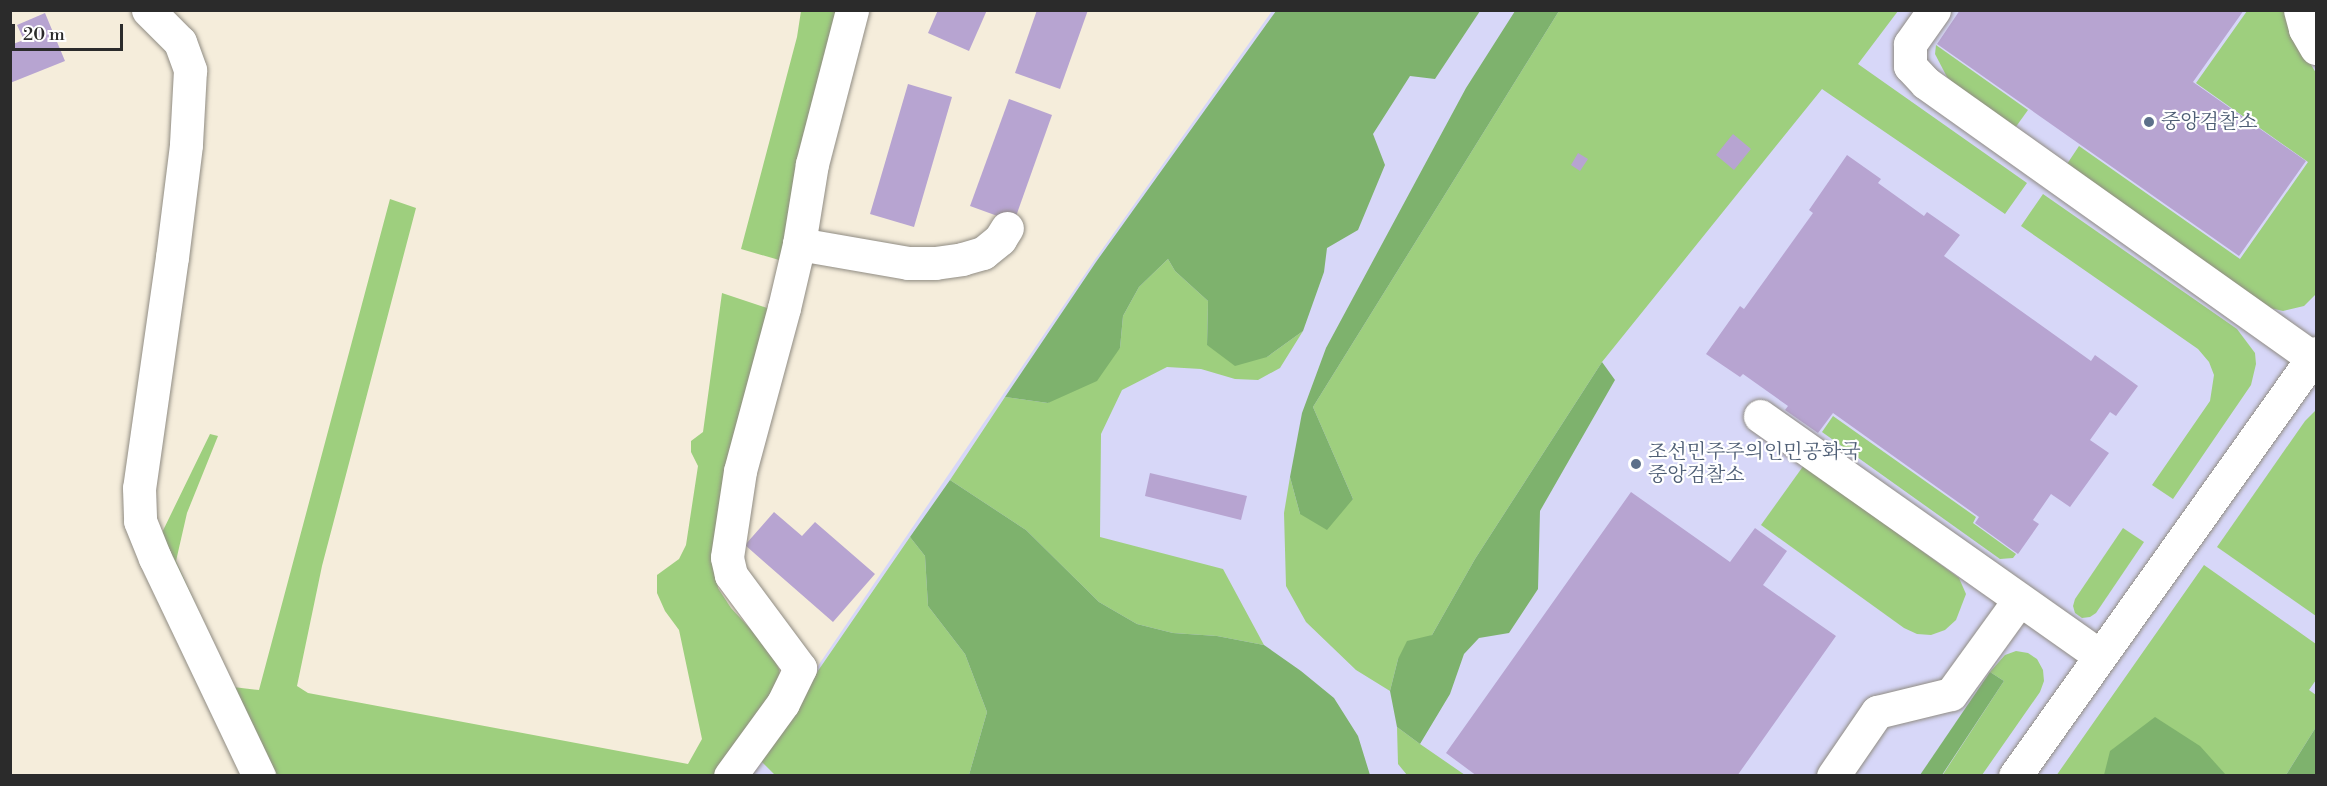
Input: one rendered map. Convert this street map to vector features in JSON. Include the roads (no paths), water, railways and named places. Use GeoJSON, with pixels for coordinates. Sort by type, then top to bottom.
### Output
{"type":"FeatureCollection","features":[{"type":"Feature","properties":{"kind":"street"},"geometry":{"type":"LineString","coordinates":[[148,10],[180,42],[190,69],[186,145],[174,246],[139,488],[141,521],[155,558],[259,776]]}},
{"type":"Feature","properties":{"kind":"street"},"geometry":{"type":"LineString","coordinates":[[730,776],[783,704],[800,669],[731,575],[727,557],[740,471],[799,244],[812,164],[852,10]]}},
{"type":"Feature","properties":{"kind":"street"},"geometry":{"type":"LineString","coordinates":[[1934,10],[1910,44],[1910,66],[1926,83],[2315,357],[2099,655],[2015,776]]}},
{"type":"Feature","properties":{"kind":"street"},"geometry":{"type":"LineString","coordinates":[[2300,10],[2305,29],[2316,48]]}},
{"type":"Feature","properties":{"kind":"street"},"geometry":{"type":"LineString","coordinates":[[799,244],[908,264],[935,263],[982,253],[1000,239],[1007,228]]}},
{"type":"Feature","properties":{"kind":"street"},"geometry":{"type":"LineString","coordinates":[[1760,416],[2099,655]]}},
{"type":"Feature","properties":{"kind":"street"},"geometry":{"type":"LineString","coordinates":[[1833,776],[1877,712],[1951,694],[2019,600]]}},
{"type":"Feature","properties":{"kind":"place","name":"중앙검찰소"},"geometry":{"type":"Point","coordinates":[2149,122]}},
{"type":"Feature","properties":{"kind":"place","name":"조선민주주의인민공화국 중앙검찰소"},"geometry":{"type":"Point","coordinates":[1636,464]}}]}
